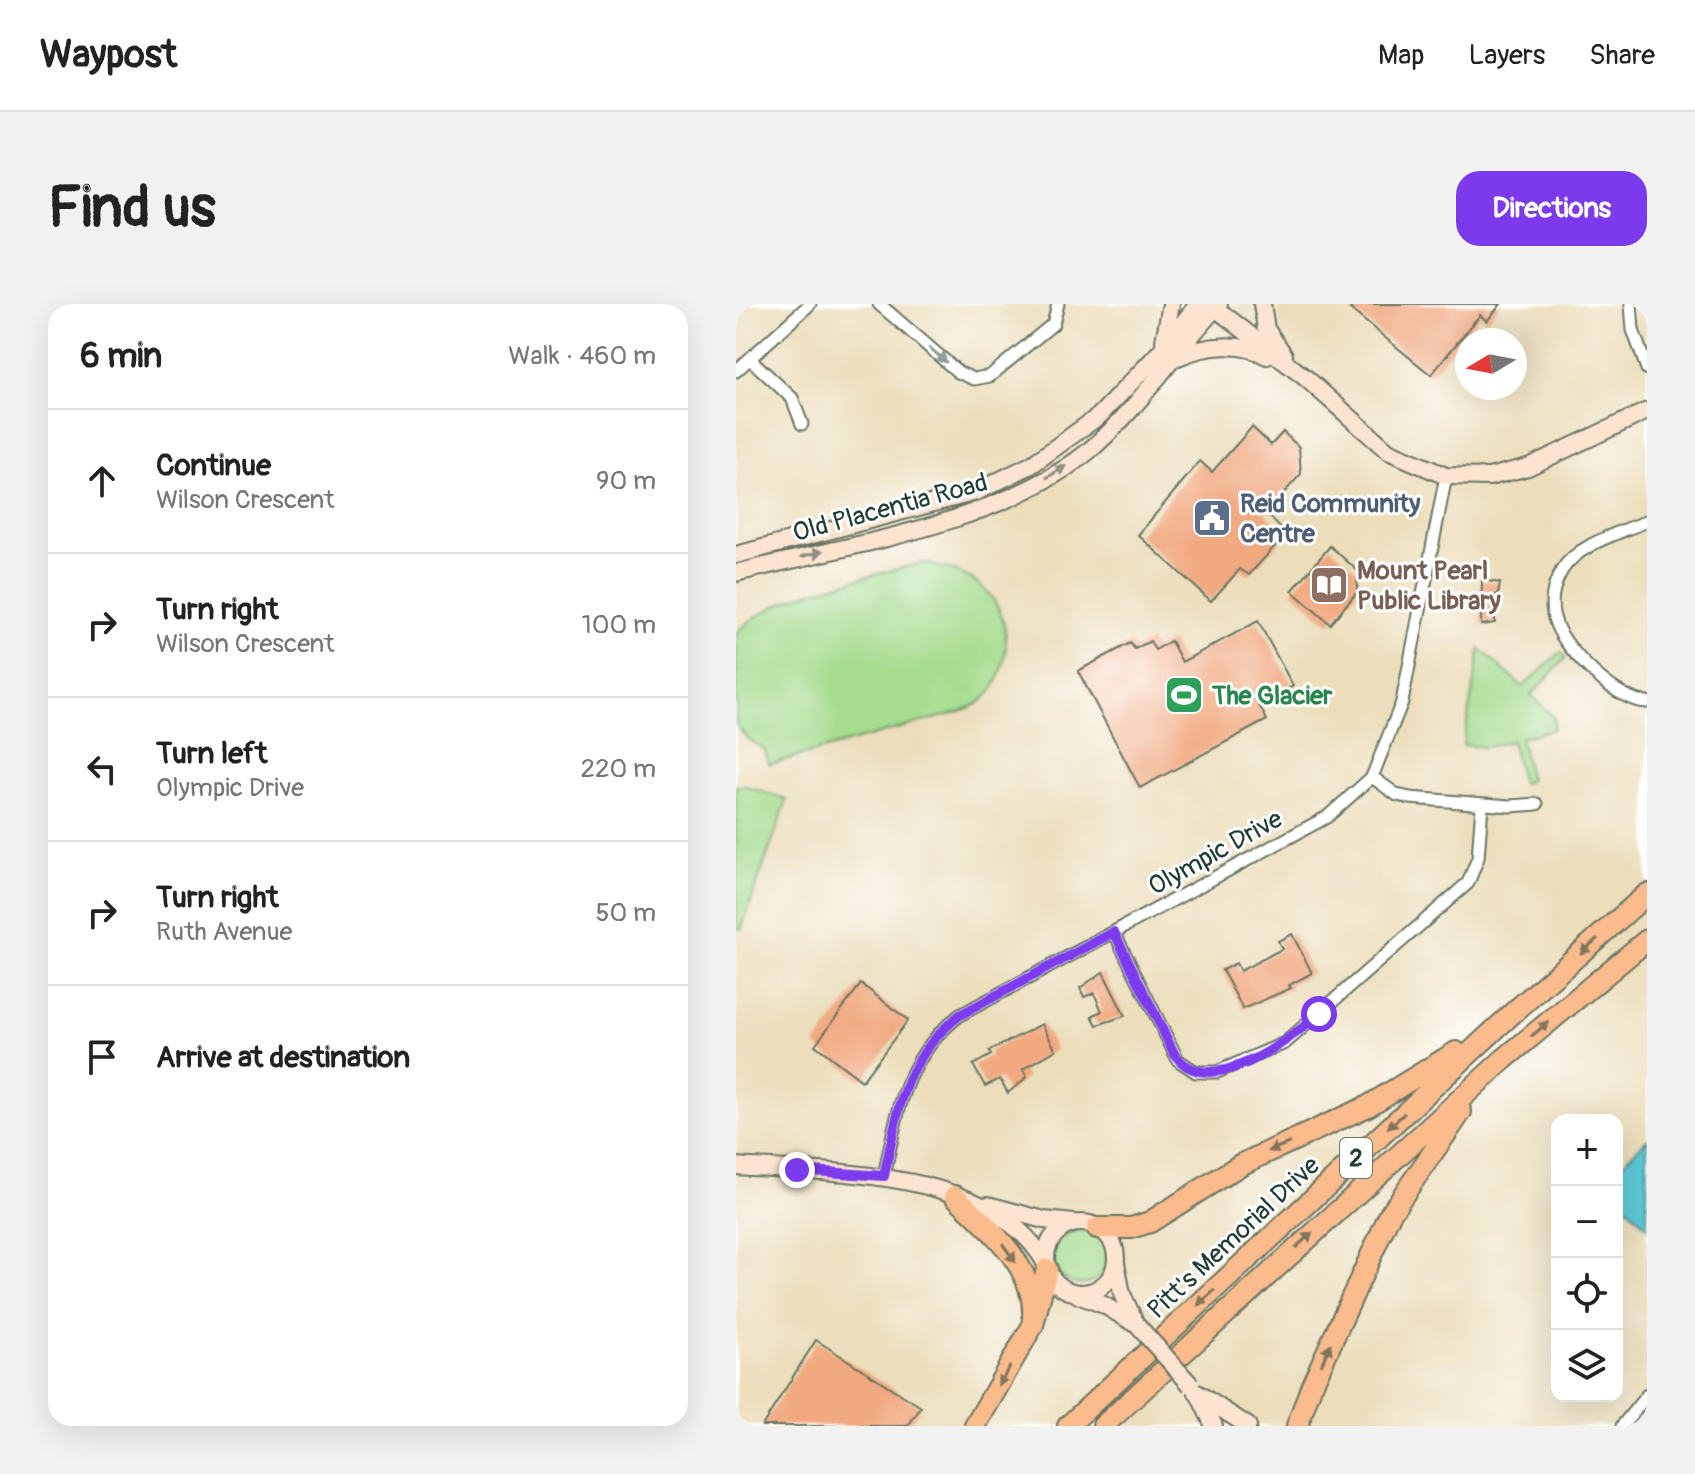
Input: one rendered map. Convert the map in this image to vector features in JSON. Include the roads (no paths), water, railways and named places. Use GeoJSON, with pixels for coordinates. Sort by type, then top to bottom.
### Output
{"type":"FeatureCollection","features":[{"type":"Feature","properties":{"kind":"highway","name":"Pitt's Memorial Drive"},"geometry":{"type":"LineString","coordinates":[[1068,1426],[1515,1011],[1647,894]]}},
{"type":"Feature","properties":{"kind":"highway","name":"Pitt's Memorial Drive"},"geometry":{"type":"LineString","coordinates":[[1103,1426],[1503,1060],[1647,940]]}},
{"type":"Feature","properties":{"kind":"highway"},"geometry":{"type":"LineString","coordinates":[[1088,1226],[1131,1228],[1150,1222],[1240,1165],[1326,1128],[1392,1092],[1515,1011]]}},
{"type":"Feature","properties":{"kind":"highway"},"geometry":{"type":"LineString","coordinates":[[1300,1422],[1390,1214],[1441,1136],[1503,1060]]}},
{"type":"Feature","properties":{"kind":"highway"},"geometry":{"type":"LineString","coordinates":[[955,1196],[996,1235],[1023,1273],[1034,1306],[1033,1325]]}},
{"type":"Feature","properties":{"kind":"highway"},"geometry":{"type":"LineString","coordinates":[[975,1426],[1033,1325],[1047,1266]]}},
{"type":"Feature","properties":{"kind":"main road"},"geometry":{"type":"LineString","coordinates":[[1160,352],[1171,304]]}},
{"type":"Feature","properties":{"kind":"main road"},"geometry":{"type":"LineString","coordinates":[[1262,304],[1266,329],[1275,345],[1307,379]]}},
{"type":"Feature","properties":{"kind":"main road"},"geometry":{"type":"LineString","coordinates":[[1210,305],[1307,379],[1388,451],[1446,476],[1489,477],[1528,467],[1647,411]]}},
{"type":"Feature","properties":{"kind":"main road","name":"Old Placentia Road"},"geometry":{"type":"LineString","coordinates":[[736,555],[989,485],[1031,465],[1099,416],[1210,305]]}},
{"type":"Feature","properties":{"kind":"main road","name":"Old Placentia Road"},"geometry":{"type":"LineString","coordinates":[[736,573],[972,514],[1013,498],[1084,454],[1170,366],[1210,305]]}},
{"type":"Feature","properties":{"kind":"main road"},"geometry":{"type":"LineString","coordinates":[[1170,366],[1179,356],[1202,349],[1238,346],[1258,351],[1307,379]]}},
{"type":"Feature","properties":{"kind":"main road"},"geometry":{"type":"LineString","coordinates":[[736,1166],[884,1176],[978,1204],[1044,1220],[1088,1226],[1111,1240],[1122,1294],[1137,1325],[1194,1389],[1214,1426]]}},
{"type":"Feature","properties":{"kind":"main road"},"geometry":{"type":"LineString","coordinates":[[978,1204],[1022,1231],[1047,1266],[1054,1282],[1104,1305],[1137,1325]]}},
{"type":"Feature","properties":{"kind":"main road"},"geometry":{"type":"LineString","coordinates":[[1047,1266],[1047,1250],[1054,1235],[1066,1226],[1088,1226]]}},
{"type":"Feature","properties":{"kind":"main road"},"geometry":{"type":"LineString","coordinates":[[1071,1292],[1099,1288],[1112,1276],[1116,1263]]}},
{"type":"Feature","properties":{"kind":"main road"},"geometry":{"type":"LineString","coordinates":[[1194,1389],[1248,1426]]}},
{"type":"Feature","properties":{"kind":"street"},"geometry":{"type":"LineString","coordinates":[[736,371],[810,304]]}},
{"type":"Feature","properties":{"kind":"street"},"geometry":{"type":"LineString","coordinates":[[879,304],[958,372],[974,379],[990,376],[1049,327],[1055,320],[1058,304]]}},
{"type":"Feature","properties":{"kind":"street"},"geometry":{"type":"LineString","coordinates":[[1631,304],[1636,340],[1647,369]]}},
{"type":"Feature","properties":{"kind":"street"},"geometry":{"type":"LineString","coordinates":[[750,359],[792,398],[802,424]]}},
{"type":"Feature","properties":{"kind":"street","name":"Olympic Drive"},"geometry":{"type":"LineString","coordinates":[[884,1176],[899,1105],[920,1055],[937,1033],[960,1015],[1327,817],[1372,777],[1402,702],[1446,476]]}},
{"type":"Feature","properties":{"kind":"street"},"geometry":{"type":"LineString","coordinates":[[1647,521],[1570,560],[1556,581],[1552,604],[1556,626],[1577,653],[1620,695],[1647,702]]}},
{"type":"Feature","properties":{"kind":"street"},"geometry":{"type":"LineString","coordinates":[[1372,777],[1403,797],[1482,805],[1537,804]]}},
{"type":"Feature","properties":{"kind":"street"},"geometry":{"type":"LineString","coordinates":[[1114,932],[1178,1060],[1196,1072],[1223,1071],[1291,1039],[1468,883],[1478,858],[1482,805]]}},
{"type":"Feature","properties":{"kind":"street"},"geometry":{"type":"LineString","coordinates":[[1622,1426],[1647,1395]]}},
{"type":"Feature","properties":{"kind":"water"},"geometry":{"type":"Polygon","coordinates":[[[1647,1139],[1647,1227],[1623,1203],[1623,1163],[1647,1139]]]}},
{"type":"Feature","properties":{"kind":"place","name":"Reid Community Centre"},"geometry":{"type":"Point","coordinates":[1212,518]}},
{"type":"Feature","properties":{"kind":"place","name":"Mount Pearl Public Library"},"geometry":{"type":"Point","coordinates":[1329,585]}},
{"type":"Feature","properties":{"kind":"place","name":"The Glacier"},"geometry":{"type":"Point","coordinates":[1184,695]}}]}
